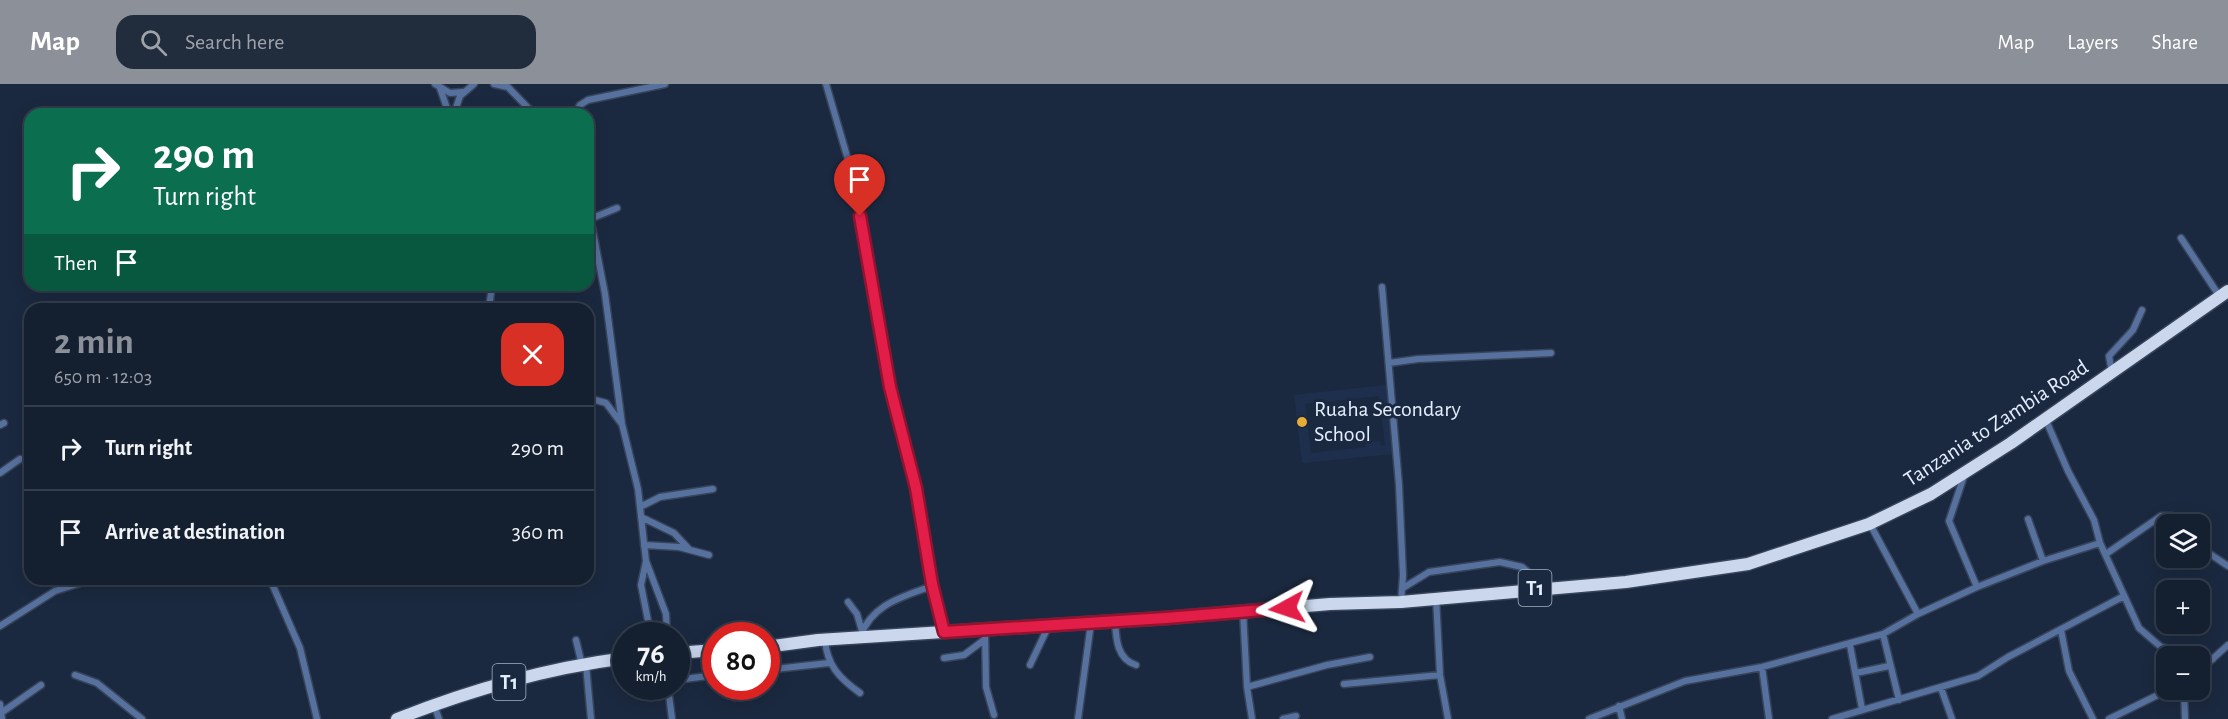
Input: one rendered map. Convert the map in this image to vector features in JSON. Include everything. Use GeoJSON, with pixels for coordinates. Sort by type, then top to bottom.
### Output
{"type":"FeatureCollection","features":[{"type":"Feature","properties":{"kind":"highway","name":"Tanzania to Zambia Road"},"geometry":{"type":"LineString","coordinates":[[780,645],[861,634],[944,632],[984,634],[1049,624],[1244,612],[1330,604],[1401,602],[1436,597],[1626,582],[1748,564],[1869,524],[1930,494],[1965,473],[2224,294]]}},
{"type":"Feature","properties":{"kind":"highway","name":"T1"},"geometry":{"type":"LineString","coordinates":[[397,719],[506,683],[612,660]]}},
{"type":"Feature","properties":{"kind":"street"},"geometry":{"type":"LineString","coordinates":[[437,86],[450,93],[463,92],[474,84]]}},
{"type":"Feature","properties":{"kind":"street"},"geometry":{"type":"LineString","coordinates":[[494,84],[506,86],[528,108]]}},
{"type":"Feature","properties":{"kind":"street"},"geometry":{"type":"LineString","coordinates":[[578,108],[588,100],[665,84]]}},
{"type":"Feature","properties":{"kind":"street"},"geometry":{"type":"LineString","coordinates":[[826,84],[849,163],[869,258],[890,387],[916,488],[932,586],[944,632]]}},
{"type":"Feature","properties":{"kind":"street"},"geometry":{"type":"LineString","coordinates":[[437,86],[446,108]]}},
{"type":"Feature","properties":{"kind":"street"},"geometry":{"type":"LineString","coordinates":[[456,108],[463,92]]}},
{"type":"Feature","properties":{"kind":"street"},"geometry":{"type":"LineString","coordinates":[[594,217],[617,208]]}},
{"type":"Feature","properties":{"kind":"street"},"geometry":{"type":"LineString","coordinates":[[2181,238],[2224,294]]}},
{"type":"Feature","properties":{"kind":"street"},"geometry":{"type":"LineString","coordinates":[[594,239],[605,294],[622,424],[640,507],[646,561],[666,614],[666,622]]}},
{"type":"Feature","properties":{"kind":"street"},"geometry":{"type":"LineString","coordinates":[[1382,287],[1399,485],[1403,588],[1401,602]]}},
{"type":"Feature","properties":{"kind":"street"},"geometry":{"type":"LineString","coordinates":[[2112,372],[2109,356],[2133,330],[2142,310]]}},
{"type":"Feature","properties":{"kind":"street"},"geometry":{"type":"LineString","coordinates":[[1389,363],[1418,359],[1551,353]]}},
{"type":"Feature","properties":{"kind":"street"},"geometry":{"type":"LineString","coordinates":[[594,400],[606,403],[622,424]]}},
{"type":"Feature","properties":{"kind":"street"},"geometry":{"type":"LineString","coordinates":[[2045,418],[2068,471],[2094,520],[2100,543],[2139,628],[2153,643],[2213,659]]}},
{"type":"Feature","properties":{"kind":"street"},"geometry":{"type":"LineString","coordinates":[[0,473],[20,459]]}},
{"type":"Feature","properties":{"kind":"street"},"geometry":{"type":"LineString","coordinates":[[1965,473],[1949,521],[1977,587]]}},
{"type":"Feature","properties":{"kind":"street"},"geometry":{"type":"LineString","coordinates":[[640,507],[660,497],[713,489]]}},
{"type":"Feature","properties":{"kind":"street"},"geometry":{"type":"LineString","coordinates":[[641,516],[674,533],[689,550]]}},
{"type":"Feature","properties":{"kind":"street"},"geometry":{"type":"LineString","coordinates":[[2028,519],[2043,561]]}},
{"type":"Feature","properties":{"kind":"street"},"geometry":{"type":"LineString","coordinates":[[2106,554],[2156,520]]}},
{"type":"Feature","properties":{"kind":"street"},"geometry":{"type":"LineString","coordinates":[[1869,524],[1918,614]]}},
{"type":"Feature","properties":{"kind":"street"},"geometry":{"type":"LineString","coordinates":[[1588,719],[1684,681],[1762,667],[1850,645],[1883,634],[1918,614],[1977,587],[2043,561],[2100,543]]}},
{"type":"Feature","properties":{"kind":"street"},"geometry":{"type":"LineString","coordinates":[[644,545],[689,550],[709,555]]}},
{"type":"Feature","properties":{"kind":"street"},"geometry":{"type":"LineString","coordinates":[[2210,554],[2228,566]]}},
{"type":"Feature","properties":{"kind":"street"},"geometry":{"type":"LineString","coordinates":[[646,561],[640,585],[648,622]]}},
{"type":"Feature","properties":{"kind":"street"},"geometry":{"type":"LineString","coordinates":[[1403,588],[1429,572],[1500,562],[1522,567],[1538,588]]}},
{"type":"Feature","properties":{"kind":"street"},"geometry":{"type":"LineString","coordinates":[[0,626],[59,589],[73,585]]}},
{"type":"Feature","properties":{"kind":"street"},"geometry":{"type":"LineString","coordinates":[[273,585],[300,648],[317,719]]}},
{"type":"Feature","properties":{"kind":"street"},"geometry":{"type":"LineString","coordinates":[[861,634],[869,619],[881,607],[932,586]]}},
{"type":"Feature","properties":{"kind":"street"},"geometry":{"type":"LineString","coordinates":[[1832,719],[1978,676],[2008,657],[2124,596]]}},
{"type":"Feature","properties":{"kind":"street"},"geometry":{"type":"LineString","coordinates":[[1436,597],[1440,675],[1448,719]]}},
{"type":"Feature","properties":{"kind":"street"},"geometry":{"type":"LineString","coordinates":[[848,602],[857,614],[861,634]]}},
{"type":"Feature","properties":{"kind":"street"},"geometry":{"type":"LineString","coordinates":[[1244,612],[1247,687],[1252,719]]}},
{"type":"Feature","properties":{"kind":"street"},"geometry":{"type":"LineString","coordinates":[[1115,621],[1116,640],[1122,656],[1136,665]]}},
{"type":"Feature","properties":{"kind":"street"},"geometry":{"type":"LineString","coordinates":[[1078,719],[1091,622]]}},
{"type":"Feature","properties":{"kind":"street"},"geometry":{"type":"LineString","coordinates":[[1030,665],[1049,624]]}},
{"type":"Feature","properties":{"kind":"street"},"geometry":{"type":"LineString","coordinates":[[2061,630],[2069,671],[2093,719]]}},
{"type":"Feature","properties":{"kind":"street"},"geometry":{"type":"LineString","coordinates":[[944,658],[964,656],[984,634]]}},
{"type":"Feature","properties":{"kind":"street"},"geometry":{"type":"LineString","coordinates":[[984,634],[987,700],[994,715]]}},
{"type":"Feature","properties":{"kind":"street"},"geometry":{"type":"LineString","coordinates":[[1883,634],[1899,700]]}},
{"type":"Feature","properties":{"kind":"street"},"geometry":{"type":"LineString","coordinates":[[825,639],[830,663],[842,679],[860,693]]}},
{"type":"Feature","properties":{"kind":"street"},"geometry":{"type":"LineString","coordinates":[[576,640],[584,665],[591,719]]}},
{"type":"Feature","properties":{"kind":"street"},"geometry":{"type":"LineString","coordinates":[[1850,645],[1862,709]]}},
{"type":"Feature","properties":{"kind":"street"},"geometry":{"type":"LineString","coordinates":[[2210,662],[2228,645]]}},
{"type":"Feature","properties":{"kind":"street"},"geometry":{"type":"LineString","coordinates":[[1247,687],[1327,665],[1370,657]]}},
{"type":"Feature","properties":{"kind":"street"},"geometry":{"type":"LineString","coordinates":[[780,668],[830,663]]}},
{"type":"Feature","properties":{"kind":"street"},"geometry":{"type":"LineString","coordinates":[[1856,673],[1889,666]]}},
{"type":"Feature","properties":{"kind":"street"},"geometry":{"type":"LineString","coordinates":[[1762,667],[1769,719]]}},
{"type":"Feature","properties":{"kind":"street"},"geometry":{"type":"LineString","coordinates":[[75,675],[97,683],[142,719]]}},
{"type":"Feature","properties":{"kind":"street"},"geometry":{"type":"LineString","coordinates":[[1344,684],[1440,675]]}},
{"type":"Feature","properties":{"kind":"street"},"geometry":{"type":"LineString","coordinates":[[0,704],[2,716],[41,685]]}},
{"type":"Feature","properties":{"kind":"street"},"geometry":{"type":"LineString","coordinates":[[1941,688],[1952,719]]}},
{"type":"Feature","properties":{"kind":"street"},"geometry":{"type":"LineString","coordinates":[[2109,719],[2156,696]]}},
{"type":"Feature","properties":{"kind":"street"},"geometry":{"type":"LineString","coordinates":[[670,700],[672,719]]}},
{"type":"Feature","properties":{"kind":"street"},"geometry":{"type":"LineString","coordinates":[[2184,700],[2185,719]]}},
{"type":"Feature","properties":{"kind":"street"},"geometry":{"type":"LineString","coordinates":[[434,705],[438,719]]}},
{"type":"Feature","properties":{"kind":"street"},"geometry":{"type":"LineString","coordinates":[[1619,706],[1622,719]]}},
{"type":"Feature","properties":{"kind":"street"},"geometry":{"type":"LineString","coordinates":[[1283,719],[1296,716]]}},
{"type":"Feature","properties":{"kind":"shaded area","name":"Ruaha Secondary School"},"geometry":{"type":"Polygon","coordinates":[[[1386,385],[1394,454],[1302,463],[1294,395],[1386,385]],[[1379,396],[1305,404],[1311,453],[1366,447],[1366,443],[1380,441],[1381,446],[1385,445],[1379,396]]]}},
{"type":"Feature","properties":{"kind":"place","name":"Ruaha Secondary School"},"geometry":{"type":"Point","coordinates":[1302,422]}},
{"type":"Feature","properties":{"kind":"route"},"geometry":{"type":"LineString","coordinates":[[860,216],[880,318],[890,387],[916,488],[937,612],[944,632],[1287,608]]}}]}
